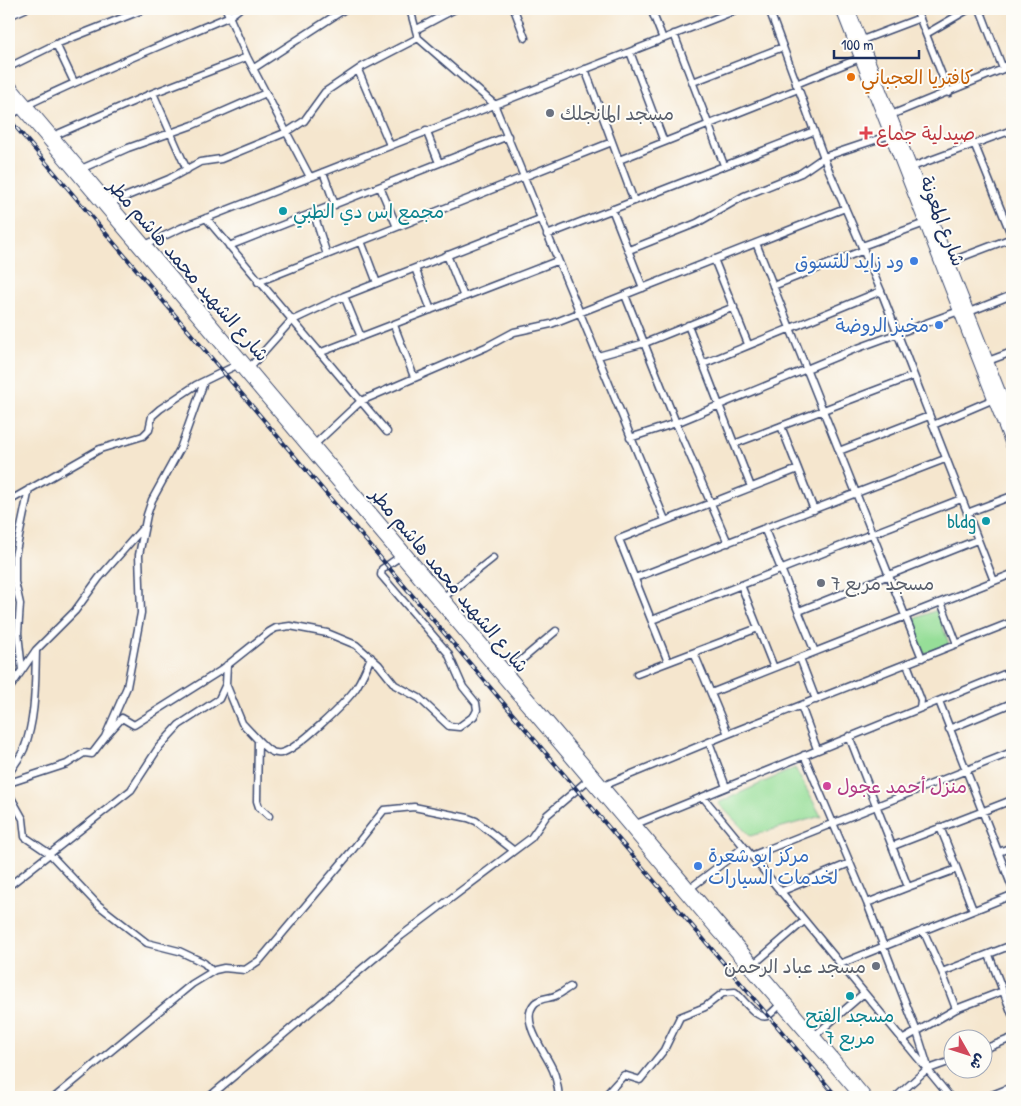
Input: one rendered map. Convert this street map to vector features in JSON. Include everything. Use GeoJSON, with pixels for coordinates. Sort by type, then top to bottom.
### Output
{"type":"FeatureCollection","features":[{"type":"Feature","properties":{"kind":"highway","name":"شارع المعونة"},"geometry":{"type":"LineString","coordinates":[[841,9],[925,224],[988,361],[1012,422]]}},
{"type":"Feature","properties":{"kind":"highway","name":"شارع المعونة"},"geometry":{"type":"LineString","coordinates":[[849,9],[949,262],[964,312],[1012,447]]}},
{"type":"Feature","properties":{"kind":"main road","name":"شارع الشهيد محمد هاشم مطر"},"geometry":{"type":"LineString","coordinates":[[9,83],[24,107],[444,597],[754,964],[860,1097]]}},
{"type":"Feature","properties":{"kind":"main road","name":"شارع الشهيد محمد هاشم مطر"},"geometry":{"type":"LineString","coordinates":[[9,95],[53,136],[588,780],[780,1005],[867,1097]]}},
{"type":"Feature","properties":{"kind":"street"},"geometry":{"type":"LineString","coordinates":[[9,16],[25,9]]}},
{"type":"Feature","properties":{"kind":"street"},"geometry":{"type":"LineString","coordinates":[[9,67],[56,44],[145,9]]}},
{"type":"Feature","properties":{"kind":"street"},"geometry":{"type":"LineString","coordinates":[[226,9],[248,57],[310,177]]}},
{"type":"Feature","properties":{"kind":"street"},"geometry":{"type":"LineString","coordinates":[[9,116],[74,82],[98,74],[230,16],[239,9]]}},
{"type":"Feature","properties":{"kind":"street"},"geometry":{"type":"LineString","coordinates":[[254,68],[345,9]]}},
{"type":"Feature","properties":{"kind":"street"},"geometry":{"type":"LineString","coordinates":[[410,9],[418,38],[494,104],[665,520]]}},
{"type":"Feature","properties":{"kind":"street"},"geometry":{"type":"LineString","coordinates":[[417,29],[455,9]]}},
{"type":"Feature","properties":{"kind":"street"},"geometry":{"type":"LineString","coordinates":[[514,9],[525,38]]}},
{"type":"Feature","properties":{"kind":"street"},"geometry":{"type":"LineString","coordinates":[[651,9],[663,39]]}},
{"type":"Feature","properties":{"kind":"street"},"geometry":{"type":"LineString","coordinates":[[145,245],[206,218],[426,130],[739,9]]}},
{"type":"Feature","properties":{"kind":"street"},"geometry":{"type":"LineString","coordinates":[[769,9],[824,157],[881,291],[994,581]]}},
{"type":"Feature","properties":{"kind":"street"},"geometry":{"type":"LineString","coordinates":[[916,9],[949,92]]}},
{"type":"Feature","properties":{"kind":"street"},"geometry":{"type":"LineString","coordinates":[[926,34],[969,9]]}},
{"type":"Feature","properties":{"kind":"street"},"geometry":{"type":"LineString","coordinates":[[980,9],[1003,70]]}},
{"type":"Feature","properties":{"kind":"street"},"geometry":{"type":"LineString","coordinates":[[862,40],[920,18]]}},
{"type":"Feature","properties":{"kind":"street"},"geometry":{"type":"LineString","coordinates":[[674,34],[724,165]]}},
{"type":"Feature","properties":{"kind":"street"},"geometry":{"type":"LineString","coordinates":[[110,203],[187,170],[200,162],[221,159],[287,132],[304,121],[325,92],[358,70],[418,38]]}},
{"type":"Feature","properties":{"kind":"street"},"geometry":{"type":"LineString","coordinates":[[56,44],[74,82]]}},
{"type":"Feature","properties":{"kind":"street"},"geometry":{"type":"LineString","coordinates":[[693,82],[783,47]]}},
{"type":"Feature","properties":{"kind":"street"},"geometry":{"type":"LineString","coordinates":[[630,52],[664,142]]}},
{"type":"Feature","properties":{"kind":"street"},"geometry":{"type":"LineString","coordinates":[[53,136],[153,93],[248,57]]}},
{"type":"Feature","properties":{"kind":"street"},"geometry":{"type":"LineString","coordinates":[[619,160],[797,87],[860,58]]}},
{"type":"Feature","properties":{"kind":"street"},"geometry":{"type":"LineString","coordinates":[[892,116],[1003,70],[1012,61]]}},
{"type":"Feature","properties":{"kind":"street"},"geometry":{"type":"LineString","coordinates":[[585,69],[634,201]]}},
{"type":"Feature","properties":{"kind":"street"},"geometry":{"type":"LineString","coordinates":[[358,70],[390,145]]}},
{"type":"Feature","properties":{"kind":"street"},"geometry":{"type":"LineString","coordinates":[[153,93],[187,170]]}},
{"type":"Feature","properties":{"kind":"street"},"geometry":{"type":"LineString","coordinates":[[81,169],[128,148],[170,134],[266,93]]}},
{"type":"Feature","properties":{"kind":"street"},"geometry":{"type":"LineString","coordinates":[[426,130],[439,163]]}},
{"type":"Feature","properties":{"kind":"street"},"geometry":{"type":"LineString","coordinates":[[912,167],[1012,130]]}},
{"type":"Feature","properties":{"kind":"street"},"geometry":{"type":"LineString","coordinates":[[547,235],[814,131]]}},
{"type":"Feature","properties":{"kind":"street"},"geometry":{"type":"LineString","coordinates":[[629,250],[697,223],[744,196],[801,173],[824,157],[890,135]]}},
{"type":"Feature","properties":{"kind":"street"},"geometry":{"type":"LineString","coordinates":[[229,246],[508,136]]}},
{"type":"Feature","properties":{"kind":"street"},"geometry":{"type":"LineString","coordinates":[[258,282],[612,142]]}},
{"type":"Feature","properties":{"kind":"street"},"geometry":{"type":"LineString","coordinates":[[949,262],[1012,237],[974,144]]}},
{"type":"Feature","properties":{"kind":"street"},"geometry":{"type":"LineString","coordinates":[[323,172],[335,205]]}},
{"type":"Feature","properties":{"kind":"street"},"geometry":{"type":"LineString","coordinates":[[380,187],[397,227]]}},
{"type":"Feature","properties":{"kind":"street"},"geometry":{"type":"LineString","coordinates":[[314,445],[361,400],[486,347],[504,336],[538,328],[845,208]]}},
{"type":"Feature","properties":{"kind":"street"},"geometry":{"type":"LineString","coordinates":[[612,209],[642,288]]}},
{"type":"Feature","properties":{"kind":"street"},"geometry":{"type":"LineString","coordinates":[[314,214],[327,255]]}},
{"type":"Feature","properties":{"kind":"street"},"geometry":{"type":"LineString","coordinates":[[206,218],[258,282],[387,432]]}},
{"type":"Feature","properties":{"kind":"street"},"geometry":{"type":"LineString","coordinates":[[9,501],[108,446],[143,436],[149,430],[152,416],[160,409],[204,382],[244,364],[291,321],[344,296],[540,219]]}},
{"type":"Feature","properties":{"kind":"street"},"geometry":{"type":"LineString","coordinates":[[773,286],[925,224]]}},
{"type":"Feature","properties":{"kind":"street"},"geometry":{"type":"LineString","coordinates":[[361,241],[377,283]]}},
{"type":"Feature","properties":{"kind":"street"},"geometry":{"type":"LineString","coordinates":[[756,244],[922,658]]}},
{"type":"Feature","properties":{"kind":"street"},"geometry":{"type":"LineString","coordinates":[[448,255],[464,297]]}},
{"type":"Feature","properties":{"kind":"street"},"geometry":{"type":"LineString","coordinates":[[714,259],[748,344]]}},
{"type":"Feature","properties":{"kind":"street"},"geometry":{"type":"LineString","coordinates":[[320,353],[557,261]]}},
{"type":"Feature","properties":{"kind":"street"},"geometry":{"type":"LineString","coordinates":[[415,268],[431,310]]}},
{"type":"Feature","properties":{"kind":"street"},"geometry":{"type":"LineString","coordinates":[[703,364],[881,291]]}},
{"type":"Feature","properties":{"kind":"street"},"geometry":{"type":"LineString","coordinates":[[625,295],[676,423],[728,543]]}},
{"type":"Feature","properties":{"kind":"street"},"geometry":{"type":"LineString","coordinates":[[630,438],[676,423],[897,333],[1012,295]]}},
{"type":"Feature","properties":{"kind":"street"},"geometry":{"type":"LineString","coordinates":[[344,296],[361,337]]}},
{"type":"Feature","properties":{"kind":"street"},"geometry":{"type":"LineString","coordinates":[[598,356],[645,343],[734,307]]}},
{"type":"Feature","properties":{"kind":"street"},"geometry":{"type":"LineString","coordinates":[[394,324],[414,377]]}},
{"type":"Feature","properties":{"kind":"street"},"geometry":{"type":"LineString","coordinates":[[688,325],[751,487]]}},
{"type":"Feature","properties":{"kind":"street"},"geometry":{"type":"LineString","coordinates":[[988,361],[1012,352]]}},
{"type":"Feature","properties":{"kind":"street"},"geometry":{"type":"LineString","coordinates":[[734,444],[913,376]]}},
{"type":"Feature","properties":{"kind":"street"},"geometry":{"type":"LineString","coordinates":[[106,737],[128,687],[140,625],[142,601],[138,555],[144,526],[152,500],[180,448],[204,382]]}},
{"type":"Feature","properties":{"kind":"street"},"geometry":{"type":"LineString","coordinates":[[932,425],[994,399]]}},
{"type":"Feature","properties":{"kind":"street"},"geometry":{"type":"LineString","coordinates":[[839,451],[929,416]]}},
{"type":"Feature","properties":{"kind":"street"},"geometry":{"type":"LineString","coordinates":[[781,426],[814,510]]}},
{"type":"Feature","properties":{"kind":"street"},"geometry":{"type":"LineString","coordinates":[[635,578],[766,530],[945,459]]}},
{"type":"Feature","properties":{"kind":"street"},"geometry":{"type":"LineString","coordinates":[[668,662],[619,539],[798,469]]}},
{"type":"Feature","properties":{"kind":"street"},"geometry":{"type":"LineString","coordinates":[[22,670],[18,633],[20,604],[15,582],[15,556],[29,489]]}},
{"type":"Feature","properties":{"kind":"street"},"geometry":{"type":"LineString","coordinates":[[967,513],[1012,496]]}},
{"type":"Feature","properties":{"kind":"street"},"geometry":{"type":"LineString","coordinates":[[652,620],[961,499]]}},
{"type":"Feature","properties":{"kind":"street"},"geometry":{"type":"LineString","coordinates":[[9,689],[36,650],[74,611],[106,569],[144,526]]}},
{"type":"Feature","properties":{"kind":"street"},"geometry":{"type":"LineString","coordinates":[[766,530],[815,652]]}},
{"type":"Feature","properties":{"kind":"street"},"geometry":{"type":"LineString","coordinates":[[799,611],[977,540]]}},
{"type":"Feature","properties":{"kind":"street"},"geometry":{"type":"LineString","coordinates":[[9,783],[67,764],[84,753],[92,754],[122,718],[134,725],[227,665],[269,632],[283,626],[316,631],[356,644],[371,657],[395,686],[419,698],[449,726],[459,727],[476,713],[476,703],[463,686],[448,653],[381,574],[382,569],[401,556]]}},
{"type":"Feature","properties":{"kind":"street"},"geometry":{"type":"LineString","coordinates":[[444,597],[493,558]]}},
{"type":"Feature","properties":{"kind":"street"},"geometry":{"type":"LineString","coordinates":[[711,693],[1012,574]]}},
{"type":"Feature","properties":{"kind":"street"},"geometry":{"type":"LineString","coordinates":[[741,586],[774,668]]}},
{"type":"Feature","properties":{"kind":"street"},"geometry":{"type":"LineString","coordinates":[[941,602],[957,644]]}},
{"type":"Feature","properties":{"kind":"street"},"geometry":{"type":"LineString","coordinates":[[603,786],[728,734],[1012,624]]}},
{"type":"Feature","properties":{"kind":"street"},"geometry":{"type":"LineString","coordinates":[[637,674],[758,628]]}},
{"type":"Feature","properties":{"kind":"street"},"geometry":{"type":"LineString","coordinates":[[507,672],[556,631]]}},
{"type":"Feature","properties":{"kind":"street"},"geometry":{"type":"LineString","coordinates":[[9,773],[24,750],[28,733],[36,688],[36,650]]}},
{"type":"Feature","properties":{"kind":"street"},"geometry":{"type":"LineString","coordinates":[[694,653],[728,734]]}},
{"type":"Feature","properties":{"kind":"street"},"geometry":{"type":"LineString","coordinates":[[226,684],[242,723],[258,740],[275,753],[281,753],[293,747],[348,698],[360,682],[371,657]]}},
{"type":"Feature","properties":{"kind":"street"},"geometry":{"type":"LineString","coordinates":[[800,658],[816,700]]}},
{"type":"Feature","properties":{"kind":"street"},"geometry":{"type":"LineString","coordinates":[[907,664],[920,700],[920,708]]}},
{"type":"Feature","properties":{"kind":"street"},"geometry":{"type":"LineString","coordinates":[[9,886],[127,794],[159,747],[184,720],[219,700],[226,684],[227,665]]}},
{"type":"Feature","properties":{"kind":"street"},"geometry":{"type":"LineString","coordinates":[[636,824],[1012,671]]}},
{"type":"Feature","properties":{"kind":"street"},"geometry":{"type":"LineString","coordinates":[[938,701],[1012,886]]}},
{"type":"Feature","properties":{"kind":"street"},"geometry":{"type":"LineString","coordinates":[[949,729],[1012,703]]}},
{"type":"Feature","properties":{"kind":"street"},"geometry":{"type":"LineString","coordinates":[[801,706],[818,749]]}},
{"type":"Feature","properties":{"kind":"street"},"geometry":{"type":"LineString","coordinates":[[849,736],[908,887]]}},
{"type":"Feature","properties":{"kind":"street"},"geometry":{"type":"LineString","coordinates":[[258,740],[257,801],[259,807],[269,816]]}},
{"type":"Feature","properties":{"kind":"street"},"geometry":{"type":"LineString","coordinates":[[708,742],[726,787]]}},
{"type":"Feature","properties":{"kind":"street"},"geometry":{"type":"LineString","coordinates":[[751,856],[1012,752]]}},
{"type":"Feature","properties":{"kind":"street"},"geometry":{"type":"LineString","coordinates":[[804,755],[868,903],[917,1032],[928,1070]]}},
{"type":"Feature","properties":{"kind":"street"},"geometry":{"type":"LineString","coordinates":[[209,1097],[401,936],[531,838],[547,815],[588,780]]}},
{"type":"Feature","properties":{"kind":"street"},"geometry":{"type":"LineString","coordinates":[[9,794],[23,819],[25,837],[50,854],[97,904],[147,943],[179,951],[204,963],[212,971]]}},
{"type":"Feature","properties":{"kind":"street"},"geometry":{"type":"LineString","coordinates":[[703,797],[950,1097]]}},
{"type":"Feature","properties":{"kind":"street"},"geometry":{"type":"LineString","coordinates":[[893,846],[1012,800]]}},
{"type":"Feature","properties":{"kind":"street"},"geometry":{"type":"LineString","coordinates":[[54,1097],[192,984],[212,971],[224,968],[245,970],[260,960],[350,854],[384,810],[414,807],[468,818],[476,821],[513,850]]}},
{"type":"Feature","properties":{"kind":"street"},"geometry":{"type":"LineString","coordinates":[[940,827],[973,910]]}},
{"type":"Feature","properties":{"kind":"street"},"geometry":{"type":"LineString","coordinates":[[690,889],[744,847]]}},
{"type":"Feature","properties":{"kind":"street"},"geometry":{"type":"LineString","coordinates":[[1000,852],[1012,847]]}},
{"type":"Feature","properties":{"kind":"street"},"geometry":{"type":"LineString","coordinates":[[780,892],[850,863]]}},
{"type":"Feature","properties":{"kind":"street"},"geometry":{"type":"LineString","coordinates":[[868,903],[957,869]]}},
{"type":"Feature","properties":{"kind":"street"},"geometry":{"type":"LineString","coordinates":[[840,964],[1012,895]]}},
{"type":"Feature","properties":{"kind":"street"},"geometry":{"type":"LineString","coordinates":[[754,964],[804,921]]}},
{"type":"Feature","properties":{"kind":"street"},"geometry":{"type":"LineString","coordinates":[[923,930],[942,972],[956,1010]]}},
{"type":"Feature","properties":{"kind":"street"},"geometry":{"type":"LineString","coordinates":[[942,972],[1012,945]]}},
{"type":"Feature","properties":{"kind":"street"},"geometry":{"type":"LineString","coordinates":[[989,954],[1012,1014]]}},
{"type":"Feature","properties":{"kind":"street"},"geometry":{"type":"LineString","coordinates":[[559,1097],[556,1076],[539,1047],[529,1018],[530,1011],[536,1002],[546,997],[556,996],[570,986]]}},
{"type":"Feature","properties":{"kind":"street"},"geometry":{"type":"LineString","coordinates":[[902,1040],[956,1010],[1003,991]]}},
{"type":"Feature","properties":{"kind":"street"},"geometry":{"type":"LineString","coordinates":[[604,1097],[624,1075],[640,1080],[664,1050],[680,1017],[705,1007],[723,993],[735,992],[757,1013],[763,1016],[768,1016],[780,1005]]}},
{"type":"Feature","properties":{"kind":"street"},"geometry":{"type":"LineString","coordinates":[[812,1038],[864,993]]}},
{"type":"Feature","properties":{"kind":"street"},"geometry":{"type":"LineString","coordinates":[[994,1045],[1012,1038]]}},
{"type":"Feature","properties":{"kind":"street"},"geometry":{"type":"LineString","coordinates":[[896,1097],[928,1070],[944,1064]]}},
{"type":"Feature","properties":{"kind":"street"},"geometry":{"type":"LineString","coordinates":[[987,1097],[1012,1086]]}},
{"type":"Feature","properties":{"kind":"green space"},"geometry":{"type":"Polygon","coordinates":[[[937,610],[949,644],[924,654],[911,620],[937,610]]]}},
{"type":"Feature","properties":{"kind":"green space"},"geometry":{"type":"Polygon","coordinates":[[[795,768],[821,816],[750,836],[718,803],[795,768]]]}},
{"type":"Feature","properties":{"kind":"railway"},"geometry":{"type":"LineString","coordinates":[[9,119],[837,1097]]}},
{"type":"Feature","properties":{"kind":"place","name":"كافتريا العجباني"},"geometry":{"type":"Point","coordinates":[851,77]}},
{"type":"Feature","properties":{"kind":"place","name":"مسجد المانجلك"},"geometry":{"type":"Point","coordinates":[550,113]}},
{"type":"Feature","properties":{"kind":"place","name":"صيدلية جماع"},"geometry":{"type":"Point","coordinates":[866,133]}},
{"type":"Feature","properties":{"kind":"place","name":"مجمع اس دي الطبي"},"geometry":{"type":"Point","coordinates":[283,211]}},
{"type":"Feature","properties":{"kind":"place","name":"ود زايد للتسوق"},"geometry":{"type":"Point","coordinates":[914,261]}},
{"type":"Feature","properties":{"kind":"place","name":"مخبز الروضة"},"geometry":{"type":"Point","coordinates":[939,325]}},
{"type":"Feature","properties":{"kind":"place","name":"bldg"},"geometry":{"type":"Point","coordinates":[986,521]}},
{"type":"Feature","properties":{"kind":"place","name":"مسجد مربع 7"},"geometry":{"type":"Point","coordinates":[821,583]}},
{"type":"Feature","properties":{"kind":"place","name":"منزل أحمد عجول"},"geometry":{"type":"Point","coordinates":[827,786]}},
{"type":"Feature","properties":{"kind":"place","name":"مركز ابو شعرة لخدمات السيارات"},"geometry":{"type":"Point","coordinates":[698,866]}},
{"type":"Feature","properties":{"kind":"place","name":"مسجد عباد الرحمن"},"geometry":{"type":"Point","coordinates":[876,966]}},
{"type":"Feature","properties":{"kind":"place","name":"مسجد الفتح مربع 7"},"geometry":{"type":"Point","coordinates":[850,996]}}]}
